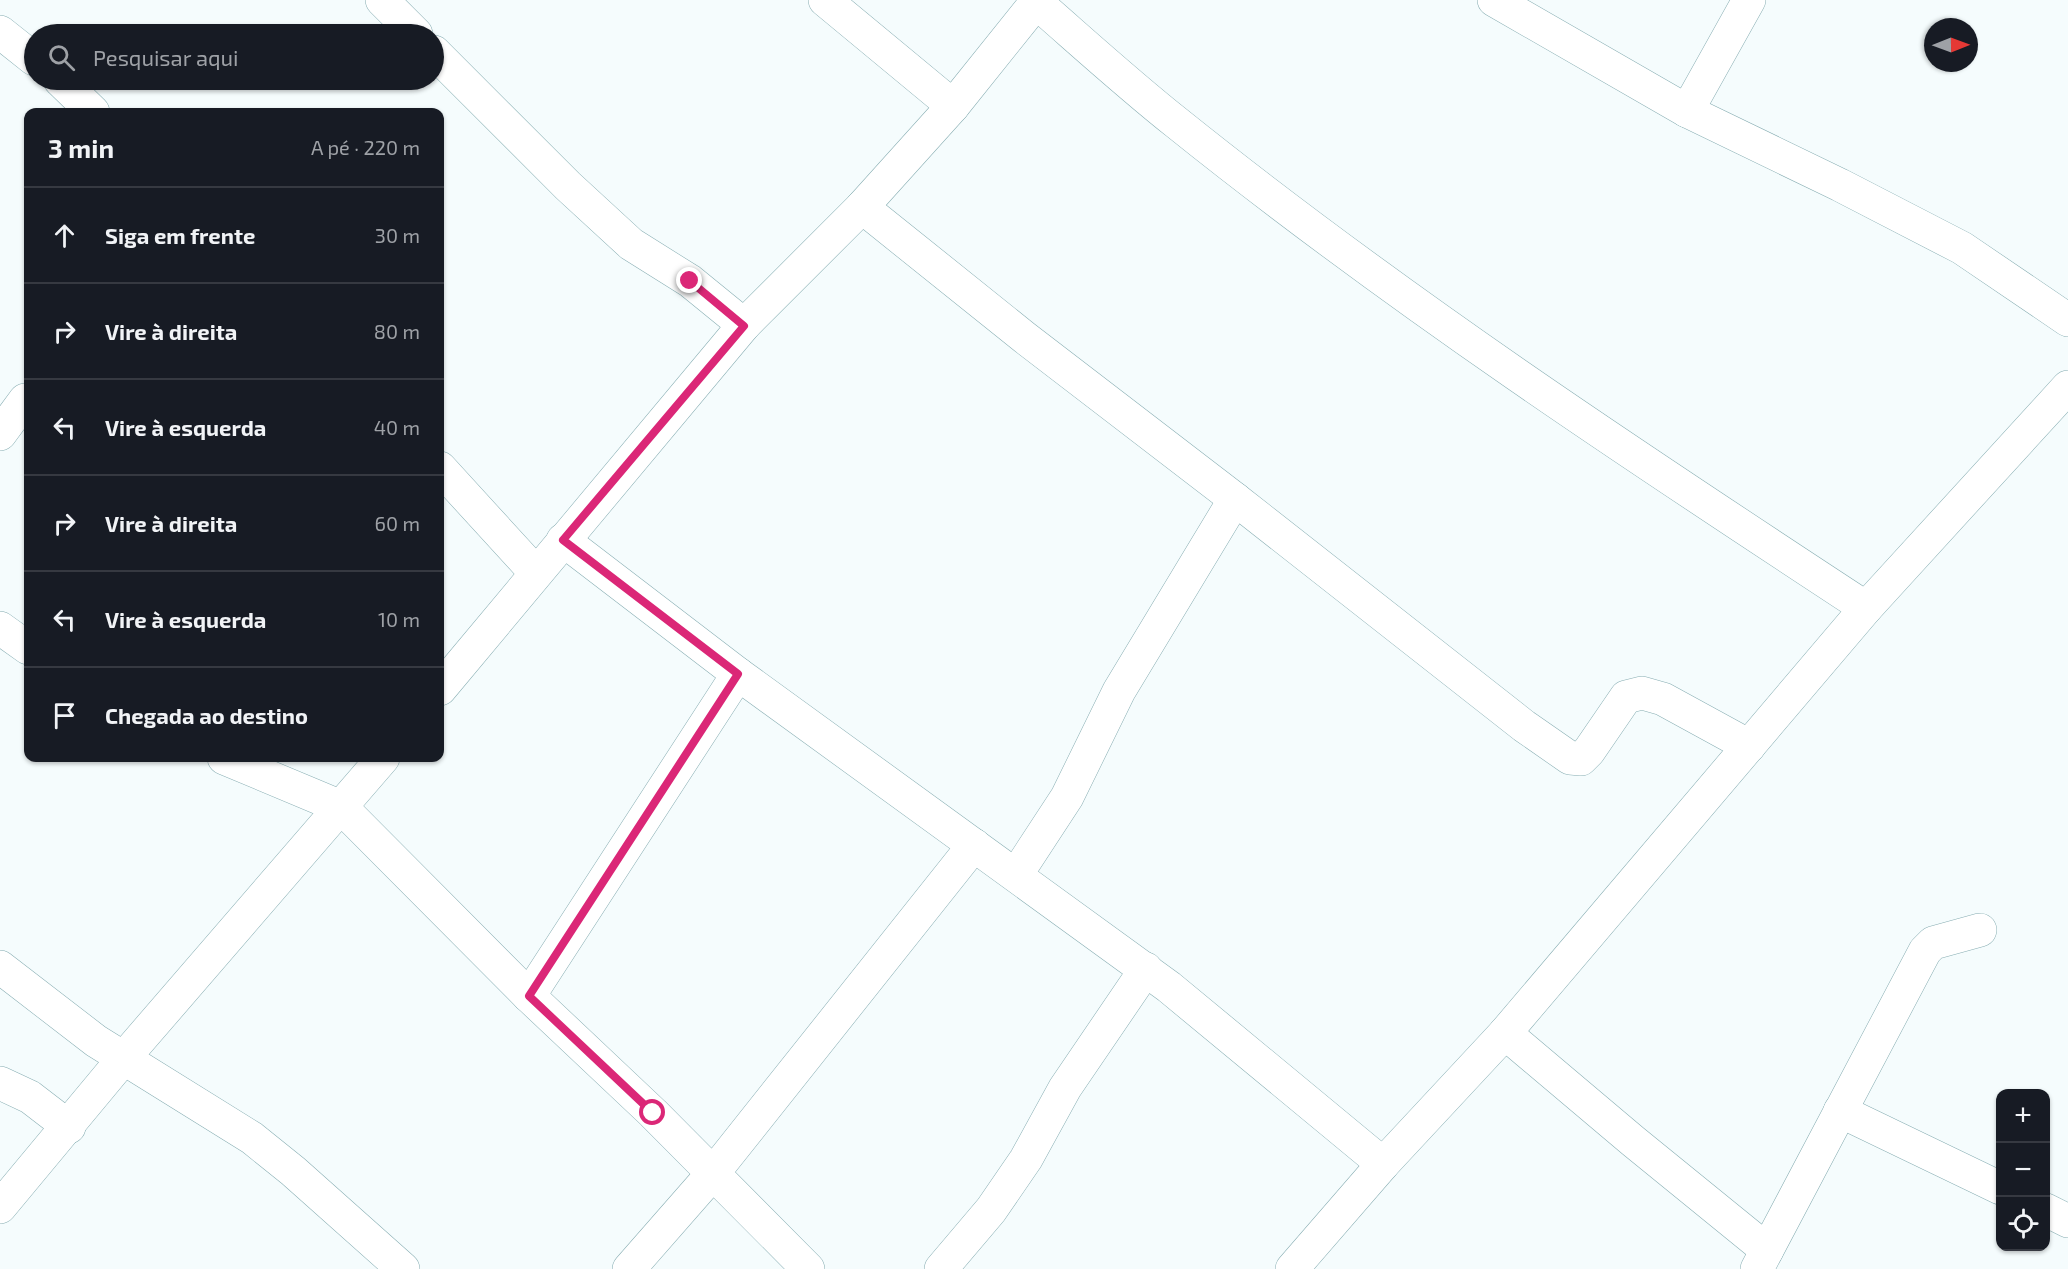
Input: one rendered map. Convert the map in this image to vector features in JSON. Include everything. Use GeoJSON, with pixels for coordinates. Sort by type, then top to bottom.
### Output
{"type":"FeatureCollection","features":[{"type":"Feature","properties":{"kind":"street"},"geometry":{"type":"LineString","coordinates":[[382,0],[406,24]]}},
{"type":"Feature","properties":{"kind":"street"},"geometry":{"type":"LineString","coordinates":[[825,0],[953,106]]}},
{"type":"Feature","properties":{"kind":"street"},"geometry":{"type":"LineString","coordinates":[[1494,0],[1686,111],[1962,248],[2068,320]]}},
{"type":"Feature","properties":{"kind":"street"},"geometry":{"type":"LineString","coordinates":[[1686,111],[1749,0]]}},
{"type":"Feature","properties":{"kind":"street"},"geometry":{"type":"LineString","coordinates":[[444,684],[744,326],[862,207],[953,106],[1037,1],[1176,123],[1348,254],[1436,318],[1662,474],[1866,608]]}},
{"type":"Feature","properties":{"kind":"street"},"geometry":{"type":"LineString","coordinates":[[0,32],[24,50]]}},
{"type":"Feature","properties":{"kind":"street"},"geometry":{"type":"LineString","coordinates":[[444,62],[568,186],[631,244],[690,281],[744,326]]}},
{"type":"Feature","properties":{"kind":"street"},"geometry":{"type":"LineString","coordinates":[[70,90],[89,108]]}},
{"type":"Feature","properties":{"kind":"street"},"geometry":{"type":"LineString","coordinates":[[862,207],[1024,338],[1235,499],[1524,726],[1570,758],[1581,759],[1626,697],[1642,693],[1663,699],[1749,746]]}},
{"type":"Feature","properties":{"kind":"street"},"geometry":{"type":"LineString","coordinates":[[1292,1269],[1383,1164],[1505,1033],[1866,608],[2068,387]]}},
{"type":"Feature","properties":{"kind":"street"},"geometry":{"type":"LineString","coordinates":[[0,434],[24,401]]}},
{"type":"Feature","properties":{"kind":"street"},"geometry":{"type":"LineString","coordinates":[[444,472],[536,573]]}},
{"type":"Feature","properties":{"kind":"street"},"geometry":{"type":"LineString","coordinates":[[1016,875],[1067,797],[1119,691],[1235,499]]}},
{"type":"Feature","properties":{"kind":"street"},"geometry":{"type":"LineString","coordinates":[[563,540],[738,674],[1146,969],[1383,1164]]}},
{"type":"Feature","properties":{"kind":"street"},"geometry":{"type":"LineString","coordinates":[[0,628],[24,645]]}},
{"type":"Feature","properties":{"kind":"street"},"geometry":{"type":"LineString","coordinates":[[529,996],[738,674]]}},
{"type":"Feature","properties":{"kind":"street"},"geometry":{"type":"LineString","coordinates":[[234,762],[341,807],[529,996],[714,1172],[808,1269]]}},
{"type":"Feature","properties":{"kind":"street"},"geometry":{"type":"LineString","coordinates":[[0,1207],[123,1059],[380,762]]}},
{"type":"Feature","properties":{"kind":"street"},"geometry":{"type":"LineString","coordinates":[[629,1269],[714,1172],[974,845]]}},
{"type":"Feature","properties":{"kind":"street"},"geometry":{"type":"LineString","coordinates":[[1505,1033],[1633,1141],[1762,1259],[1925,951],[1933,943],[1980,930]]}},
{"type":"Feature","properties":{"kind":"street"},"geometry":{"type":"LineString","coordinates":[[0,968],[96,1041],[252,1138],[293,1171],[403,1269]]}},
{"type":"Feature","properties":{"kind":"street"},"geometry":{"type":"LineString","coordinates":[[941,1269],[992,1210],[1026,1159],[1065,1088],[1146,969]]}},
{"type":"Feature","properties":{"kind":"street"},"geometry":{"type":"LineString","coordinates":[[0,1083],[30,1097],[69,1126]]}},
{"type":"Feature","properties":{"kind":"street"},"geometry":{"type":"LineString","coordinates":[[1840,1111],[1996,1186]]}},
{"type":"Feature","properties":{"kind":"street"},"geometry":{"type":"LineString","coordinates":[[2050,1212],[2068,1221]]}},
{"type":"Feature","properties":{"kind":"route"},"geometry":{"type":"LineString","coordinates":[[653,1113],[529,996],[738,674],[563,540],[744,326],[690,281]]}}]}
